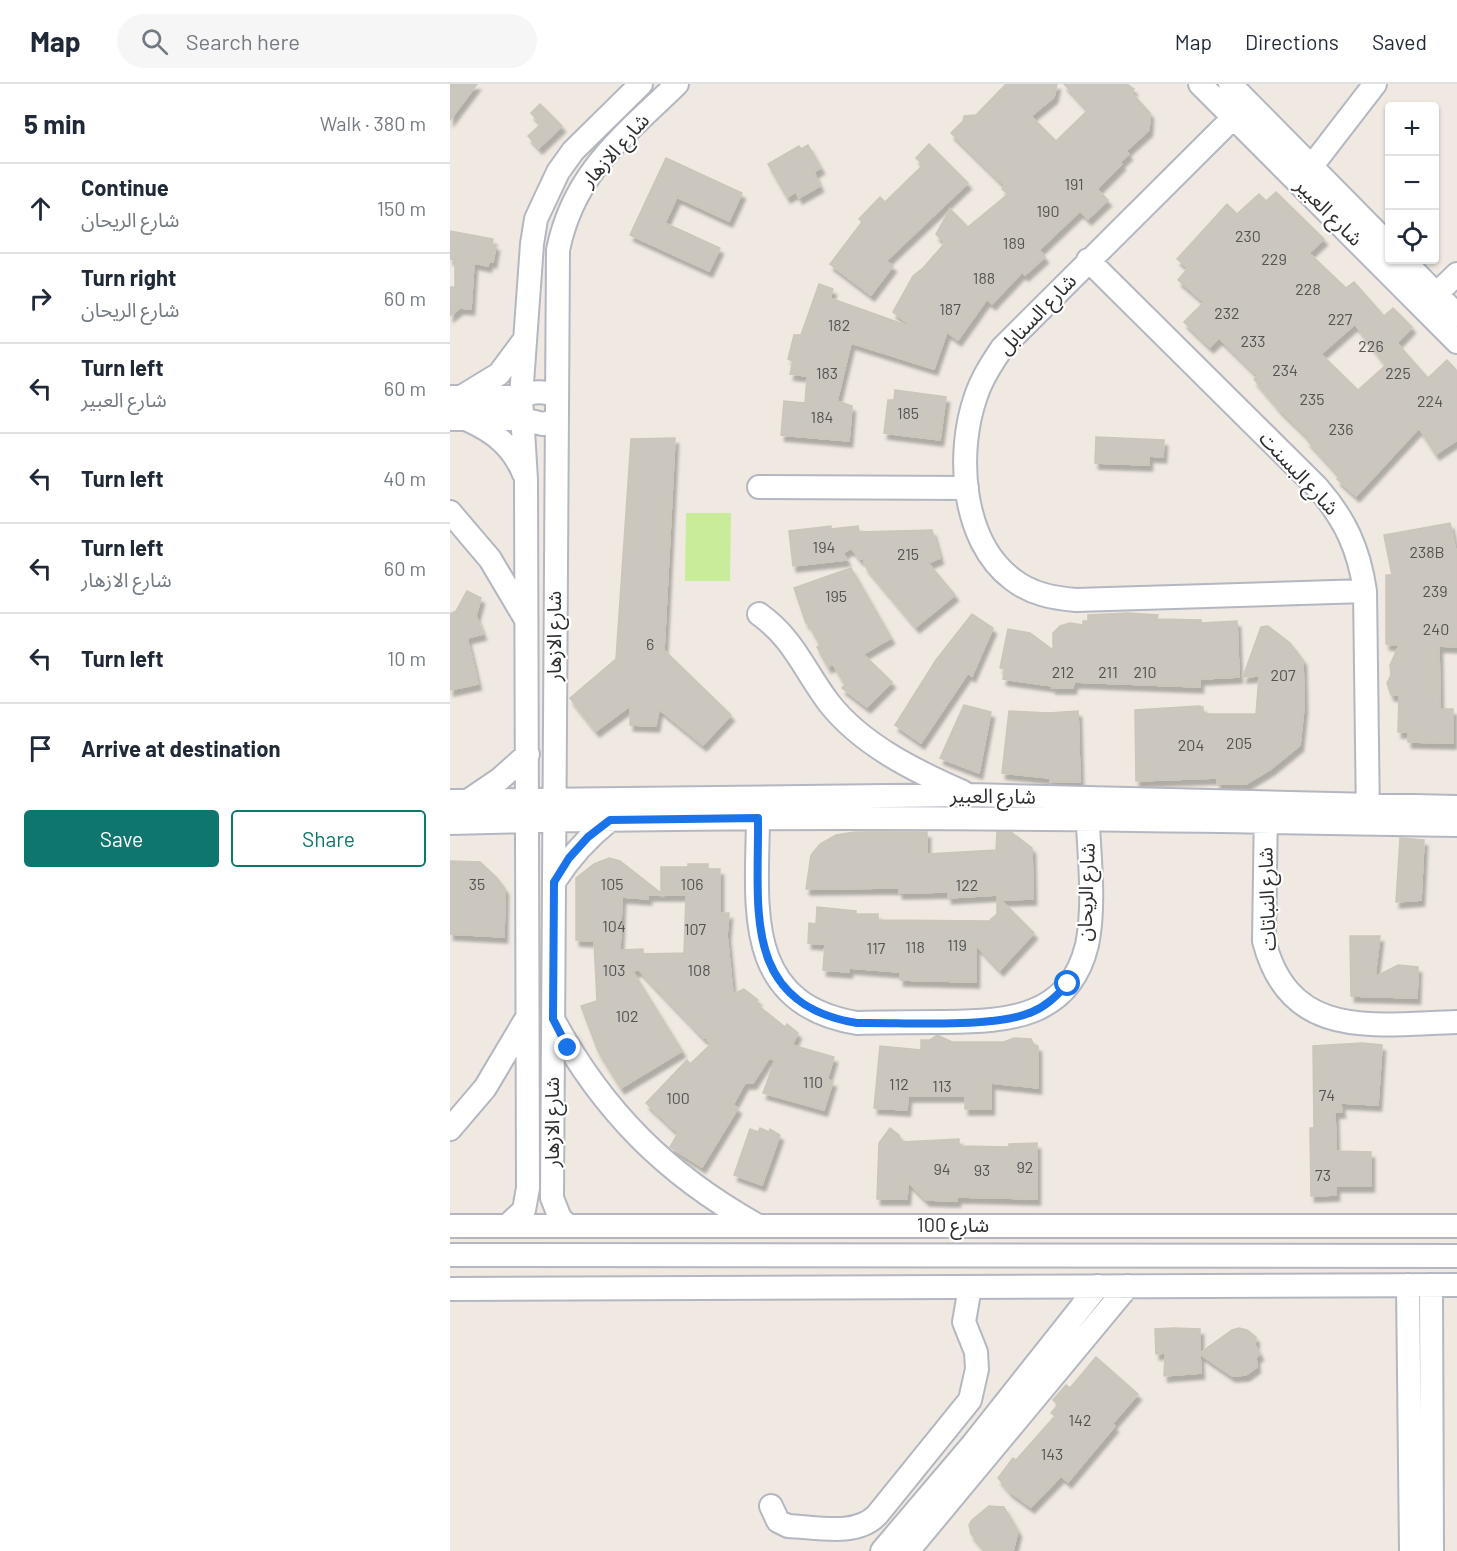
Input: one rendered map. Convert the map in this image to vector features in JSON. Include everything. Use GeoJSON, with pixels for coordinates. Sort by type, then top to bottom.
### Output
{"type":"FeatureCollection","features":[{"type":"Feature","properties":{"kind":"street","name":"شارع الازهار"},"geometry":{"type":"LineString","coordinates":[[508,1225],[524,1210],[528,1188],[529,811],[526,480],[521,408],[531,244],[545,194],[573,151],[641,84]]}},
{"type":"Feature","properties":{"kind":"street","name":"شارع الازهار"},"geometry":{"type":"LineString","coordinates":[[567,1225],[555,1209],[552,1188],[555,395],[558,250],[571,204],[597,163],[677,84]]}},
{"type":"Feature","properties":{"kind":"street","name":"شارع العبير"},"geometry":{"type":"LineString","coordinates":[[1200,84],[1241,110],[1311,167],[1385,242]]}},
{"type":"Feature","properties":{"kind":"street","name":"شارع العبير"},"geometry":{"type":"LineString","coordinates":[[1230,84],[1241,110],[1430,300],[1457,315]]}},
{"type":"Feature","properties":{"kind":"street"},"geometry":{"type":"LineString","coordinates":[[1311,167],[1375,84]]}},
{"type":"Feature","properties":{"kind":"street","name":"شارع السنابل"},"geometry":{"type":"LineString","coordinates":[[1241,110],[1002,348],[987,370],[976,396],[969,423],[967,488],[983,544],[996,563],[1012,579],[1032,591],[1054,598],[1076,600],[1365,591]]}},
{"type":"Feature","properties":{"kind":"street","name":"شارع البسنت"},"geometry":{"type":"LineString","coordinates":[[1088,260],[1336,509],[1351,535],[1361,562],[1365,591],[1368,814]]}},
{"type":"Feature","properties":{"kind":"street","name":"شارع العبير"},"geometry":{"type":"LineString","coordinates":[[1406,264],[1457,342]]}},
{"type":"Feature","properties":{"kind":"street"},"geometry":{"type":"LineString","coordinates":[[1430,300],[1457,274]]}},
{"type":"Feature","properties":{"kind":"street"},"geometry":{"type":"LineString","coordinates":[[456,397],[499,374],[525,339]]}},
{"type":"Feature","properties":{"kind":"street"},"geometry":{"type":"LineString","coordinates":[[458,419],[521,408],[531,392],[543,391],[555,395]]}},
{"type":"Feature","properties":{"kind":"street"},"geometry":{"type":"LineString","coordinates":[[456,397],[521,408],[532,423],[555,421]]}},
{"type":"Feature","properties":{"kind":"street"},"geometry":{"type":"LineString","coordinates":[[458,419],[487,428],[505,442],[518,460],[526,480]]}},
{"type":"Feature","properties":{"kind":"street"},"geometry":{"type":"LineString","coordinates":[[759,487],[967,488]]}},
{"type":"Feature","properties":{"kind":"street"},"geometry":{"type":"LineString","coordinates":[[450,512],[490,559],[527,622]]}},
{"type":"Feature","properties":{"kind":"street"},"geometry":{"type":"LineString","coordinates":[[759,614],[788,638],[819,688],[851,726],[908,765],[969,795]]}},
{"type":"Feature","properties":{"kind":"street"},"geometry":{"type":"LineString","coordinates":[[459,800],[500,779],[528,754]]}},
{"type":"Feature","properties":{"kind":"street","name":"شارع العبير"},"geometry":{"type":"LineString","coordinates":[[554,810],[610,820],[758,807],[969,795],[1087,808]]}},
{"type":"Feature","properties":{"kind":"street"},"geometry":{"type":"LineString","coordinates":[[459,800],[529,811]]}},
{"type":"Feature","properties":{"kind":"street","name":"شارع العبير"},"geometry":{"type":"LineString","coordinates":[[529,811],[758,807],[1087,808],[1368,814],[1457,807]]}},
{"type":"Feature","properties":{"kind":"street","name":"شارع الريحان"},"geometry":{"type":"LineString","coordinates":[[758,807],[760,938],[767,960],[779,980],[794,997],[813,1010],[835,1019],[857,1023],[997,1021],[1035,1011],[1053,999],[1068,984],[1080,965],[1087,944],[1090,899],[1087,808]]}},
{"type":"Feature","properties":{"kind":"street"},"geometry":{"type":"LineString","coordinates":[[450,823],[529,811]]}},
{"type":"Feature","properties":{"kind":"street","name":"شارع النباتات"},"geometry":{"type":"LineString","coordinates":[[1266,812],[1264,941],[1270,963],[1281,983],[1296,1000],[1315,1013],[1344,1023],[1457,1022]]}},
{"type":"Feature","properties":{"kind":"street","name":"شارع العبير"},"geometry":{"type":"LineString","coordinates":[[1368,814],[1457,825]]}},
{"type":"Feature","properties":{"kind":"street"},"geometry":{"type":"LineString","coordinates":[[554,882],[569,858],[588,837],[610,820]]}},
{"type":"Feature","properties":{"kind":"street"},"geometry":{"type":"LineString","coordinates":[[450,1130],[485,1088],[528,1016]]}},
{"type":"Feature","properties":{"kind":"street"},"geometry":{"type":"LineString","coordinates":[[553,1019],[586,1075],[627,1126],[675,1171],[728,1209],[757,1225]]}},
{"type":"Feature","properties":{"kind":"street"},"geometry":{"type":"LineString","coordinates":[[528,1188],[540,1194],[552,1188]]}},
{"type":"Feature","properties":{"kind":"street"},"geometry":{"type":"LineString","coordinates":[[664,1225],[664,1254]]}},
{"type":"Feature","properties":{"kind":"street","name":"شارع 100"},"geometry":{"type":"LineString","coordinates":[[450,1226],[1457,1226]]}},
{"type":"Feature","properties":{"kind":"street","name":"شارع 100"},"geometry":{"type":"LineString","coordinates":[[450,1255],[1457,1256]]}},
{"type":"Feature","properties":{"kind":"street"},"geometry":{"type":"LineString","coordinates":[[1408,1285],[1411,1551]]}},
{"type":"Feature","properties":{"kind":"street"},"geometry":{"type":"LineString","coordinates":[[1431,1285],[1432,1551]]}},
{"type":"Feature","properties":{"kind":"street"},"geometry":{"type":"LineString","coordinates":[[450,1289],[1457,1285]]}},
{"type":"Feature","properties":{"kind":"street"},"geometry":{"type":"LineString","coordinates":[[908,1551],[976,1450],[1098,1286]]}},
{"type":"Feature","properties":{"kind":"street"},"geometry":{"type":"LineString","coordinates":[[882,1551],[916,1511],[976,1450],[1128,1286]]}},
{"type":"Feature","properties":{"kind":"street"},"geometry":{"type":"LineString","coordinates":[[771,1506],[778,1521],[784,1525],[854,1528],[872,1520],[948,1430],[970,1400],[976,1380],[976,1352],[964,1322],[970,1287]]}},
{"type":"Feature","properties":{"kind":"street"},"geometry":{"type":"LineString","coordinates":[[948,1430],[976,1450]]}},
{"type":"Feature","properties":{"kind":"street"},"geometry":{"type":"LineString","coordinates":[[896,1492],[916,1511]]}},
{"type":"Feature","properties":{"kind":"green space"},"geometry":{"type":"Polygon","coordinates":[[[686,513],[731,513],[730,581],[685,581],[686,513]]]}},
{"type":"Feature","properties":{"kind":"building"},"geometry":{"type":"Polygon","coordinates":[[[450,84],[477,84],[450,120],[450,84]]]}},
{"type":"Feature","properties":{"kind":"building"},"geometry":{"type":"Polygon","coordinates":[[[1006,84],[1057,84],[1054,97],[1031,116],[1056,141],[1088,110],[1064,84],[1127,84],[1134,89],[1131,92],[1150,113],[1149,130],[1126,151],[1129,154],[1120,162],[1122,164],[1097,189],[1108,200],[1088,219],[1080,211],[1039,250],[1045,257],[1025,275],[1022,272],[992,304],[987,299],[958,340],[947,332],[934,369],[851,343],[837,401],[852,406],[849,441],[781,435],[784,401],[805,403],[807,376],[790,374],[793,361],[788,359],[794,335],[801,335],[819,284],[833,289],[830,298],[914,328],[893,312],[913,276],[945,243],[936,234],[950,209],[968,227],[1008,194],[1002,189],[1005,186],[951,133],[963,121],[964,116],[976,115],[1006,84]]]}},
{"type":"Feature","properties":{"kind":"building"},"geometry":{"type":"Polygon","coordinates":[[[540,104],[562,126],[539,148],[528,136],[541,124],[531,113],[540,104]]]}},
{"type":"Feature","properties":{"kind":"building"},"geometry":{"type":"Polygon","coordinates":[[[929,144],[968,183],[886,261],[893,266],[871,295],[830,264],[862,222],[859,219],[880,197],[885,202],[923,165],[916,158],[929,144]]]}},
{"type":"Feature","properties":{"kind":"building"},"geometry":{"type":"Polygon","coordinates":[[[808,145],[821,168],[814,172],[820,186],[799,198],[796,192],[787,197],[768,164],[799,146],[801,149],[808,145]]]}},
{"type":"Feature","properties":{"kind":"building"},"geometry":{"type":"Polygon","coordinates":[[[666,158],[742,193],[729,221],[677,197],[665,223],[720,248],[709,271],[630,235],[666,158]]]}},
{"type":"Feature","properties":{"kind":"building"},"geometry":{"type":"Polygon","coordinates":[[[1276,192],[1324,239],[1309,253],[1346,288],[1354,282],[1384,316],[1393,308],[1412,327],[1397,343],[1428,378],[1447,360],[1457,371],[1457,440],[1436,454],[1419,428],[1356,496],[1337,479],[1340,476],[1307,440],[1309,438],[1280,410],[1254,379],[1258,376],[1219,338],[1210,347],[1184,322],[1204,302],[1178,280],[1188,268],[1177,259],[1227,204],[1237,214],[1259,194],[1266,201],[1276,192]],[[1355,324],[1321,354],[1358,390],[1386,365],[1355,324]]]}},
{"type":"Feature","properties":{"kind":"building"},"geometry":{"type":"Polygon","coordinates":[[[450,231],[493,239],[492,245],[496,245],[493,262],[489,261],[488,266],[474,263],[471,309],[460,308],[450,316],[450,287],[455,287],[455,260],[450,259],[450,231]]]}},
{"type":"Feature","properties":{"kind":"building"},"geometry":{"type":"Polygon","coordinates":[[[895,390],[946,397],[940,440],[884,433],[888,400],[894,400],[895,390]]]}},
{"type":"Feature","properties":{"kind":"building"},"geometry":{"type":"Polygon","coordinates":[[[1096,437],[1164,440],[1163,457],[1149,456],[1149,465],[1095,463],[1096,437]]]}},
{"type":"Feature","properties":{"kind":"building"},"geometry":{"type":"Polygon","coordinates":[[[675,438],[664,650],[731,715],[703,745],[659,709],[656,726],[630,725],[630,706],[596,731],[570,698],[616,659],[631,439],[675,438]]]}},
{"type":"Feature","properties":{"kind":"building"},"geometry":{"type":"Polygon","coordinates":[[[1450,523],[1457,556],[1457,647],[1439,646],[1440,709],[1453,709],[1453,743],[1408,742],[1408,732],[1398,732],[1399,695],[1391,695],[1387,683],[1391,675],[1390,665],[1399,645],[1386,644],[1386,575],[1392,575],[1384,535],[1450,523]]]}},
{"type":"Feature","properties":{"kind":"building"},"geometry":{"type":"Polygon","coordinates":[[[831,526],[831,529],[858,526],[859,532],[932,530],[940,558],[928,563],[955,595],[916,627],[865,566],[864,559],[860,559],[851,548],[843,553],[847,560],[793,566],[789,531],[831,526]]]}},
{"type":"Feature","properties":{"kind":"building"},"geometry":{"type":"Polygon","coordinates":[[[851,568],[891,638],[863,654],[892,682],[867,707],[842,688],[845,685],[833,664],[828,667],[817,647],[820,645],[806,623],[794,588],[851,568]]]}},
{"type":"Feature","properties":{"kind":"building"},"geometry":{"type":"Polygon","coordinates":[[[467,591],[481,598],[476,616],[483,634],[467,638],[478,684],[450,690],[450,614],[456,611],[467,591]]]}},
{"type":"Feature","properties":{"kind":"building"},"geometry":{"type":"Polygon","coordinates":[[[1128,613],[1158,615],[1157,619],[1201,620],[1201,623],[1237,621],[1239,677],[1200,679],[1200,687],[1074,682],[1073,688],[1052,688],[1053,686],[1003,679],[1005,669],[1000,668],[1008,629],[1030,633],[1053,650],[1053,633],[1060,626],[1070,623],[1083,625],[1083,621],[1088,621],[1088,615],[1128,613]]]}},
{"type":"Feature","properties":{"kind":"building"},"geometry":{"type":"Polygon","coordinates":[[[972,614],[993,628],[972,676],[968,673],[921,743],[895,725],[936,660],[972,614]]]}},
{"type":"Feature","properties":{"kind":"building"},"geometry":{"type":"Polygon","coordinates":[[[1268,626],[1290,643],[1303,660],[1304,707],[1300,745],[1271,769],[1246,784],[1217,784],[1217,778],[1136,781],[1135,710],[1199,706],[1203,707],[1203,714],[1256,714],[1259,676],[1243,677],[1261,627],[1268,626]]]}},
{"type":"Feature","properties":{"kind":"building"},"geometry":{"type":"Polygon","coordinates":[[[964,705],[991,712],[979,773],[940,758],[964,705]]]}},
{"type":"Feature","properties":{"kind":"building"},"geometry":{"type":"Polygon","coordinates":[[[1009,711],[1048,713],[1078,711],[1080,782],[1050,782],[1050,778],[1002,773],[1009,711]]]}},
{"type":"Feature","properties":{"kind":"building"},"geometry":{"type":"Polygon","coordinates":[[[855,832],[927,832],[927,854],[996,850],[997,832],[1011,832],[1032,848],[1033,899],[1001,900],[1034,933],[1000,970],[976,945],[976,982],[900,980],[900,972],[849,968],[849,972],[823,970],[825,944],[808,943],[809,923],[816,924],[817,907],[856,911],[856,914],[878,914],[878,920],[989,921],[997,914],[997,895],[948,898],[948,892],[899,893],[899,888],[806,889],[811,855],[820,844],[836,835],[855,832]]]}},
{"type":"Feature","properties":{"kind":"building"},"geometry":{"type":"Polygon","coordinates":[[[1400,838],[1424,840],[1421,900],[1396,902],[1400,838]]]}},
{"type":"Feature","properties":{"kind":"building"},"geometry":{"type":"Polygon","coordinates":[[[609,858],[620,861],[661,893],[661,867],[708,864],[708,869],[720,869],[720,913],[729,913],[727,935],[733,994],[744,989],[758,1000],[755,1003],[785,1027],[787,1024],[798,1033],[792,1045],[834,1057],[827,1080],[833,1081],[824,1110],[763,1093],[775,1060],[769,1058],[753,1083],[745,1083],[733,1105],[738,1108],[702,1167],[670,1147],[678,1133],[646,1103],[687,1060],[690,1064],[711,1044],[707,1040],[710,1037],[704,1038],[638,969],[633,972],[682,1051],[621,1088],[598,1051],[581,1006],[597,1001],[594,941],[576,940],[576,878],[594,864],[609,858]],[[648,895],[648,899],[622,897],[620,950],[643,949],[643,954],[684,953],[686,895],[648,895]]]}},
{"type":"Feature","properties":{"kind":"building"},"geometry":{"type":"Polygon","coordinates":[[[450,861],[480,862],[505,889],[504,937],[450,934],[450,861]]]}},
{"type":"Feature","properties":{"kind":"building"},"geometry":{"type":"Polygon","coordinates":[[[1350,936],[1380,936],[1375,977],[1398,965],[1418,967],[1417,998],[1351,996],[1350,936]]]}},
{"type":"Feature","properties":{"kind":"building"},"geometry":{"type":"Polygon","coordinates":[[[937,1035],[952,1042],[1004,1042],[1014,1038],[1031,1039],[1034,1045],[1038,1046],[1038,1088],[991,1083],[991,1109],[965,1109],[965,1096],[908,1096],[907,1110],[874,1108],[880,1046],[921,1050],[921,1040],[930,1040],[937,1035]]]}},
{"type":"Feature","properties":{"kind":"building"},"geometry":{"type":"Polygon","coordinates":[[[1362,1043],[1382,1045],[1378,1105],[1341,1103],[1342,1112],[1335,1112],[1336,1151],[1371,1152],[1371,1186],[1336,1186],[1336,1195],[1311,1196],[1310,1128],[1314,1128],[1313,1046],[1362,1043]]]}},
{"type":"Feature","properties":{"kind":"building"},"geometry":{"type":"Polygon","coordinates":[[[760,1128],[769,1132],[770,1129],[780,1135],[762,1185],[734,1175],[750,1129],[758,1132],[760,1128]]]}},
{"type":"Feature","properties":{"kind":"building"},"geometry":{"type":"Polygon","coordinates":[[[890,1128],[899,1135],[901,1142],[959,1139],[959,1146],[1009,1147],[1009,1144],[1037,1143],[1037,1199],[957,1197],[957,1201],[926,1200],[908,1182],[907,1199],[877,1199],[879,1143],[890,1128]]]}},
{"type":"Feature","properties":{"kind":"building"},"geometry":{"type":"Polygon","coordinates":[[[1239,1328],[1247,1330],[1256,1337],[1255,1345],[1260,1354],[1256,1358],[1257,1367],[1246,1375],[1232,1376],[1200,1354],[1201,1373],[1164,1376],[1165,1353],[1156,1354],[1155,1329],[1200,1329],[1200,1353],[1232,1330],[1239,1328]]]}},
{"type":"Feature","properties":{"kind":"building"},"geometry":{"type":"Polygon","coordinates":[[[1096,1357],[1138,1394],[1112,1424],[1115,1426],[1068,1482],[1061,1476],[1031,1507],[1010,1492],[998,1478],[1013,1458],[1016,1460],[1055,1416],[1051,1413],[1058,1405],[1053,1400],[1066,1385],[1070,1388],[1096,1357]]]}},
{"type":"Feature","properties":{"kind":"building"},"geometry":{"type":"Polygon","coordinates":[[[989,1506],[1004,1507],[1018,1531],[1013,1551],[986,1551],[971,1534],[969,1525],[972,1520],[989,1506]]]}},
{"type":"Feature","properties":{"kind":"route"},"geometry":{"type":"LineString","coordinates":[[568,1048],[553,1019],[554,882],[569,858],[588,837],[610,820],[758,818],[760,938],[767,960],[779,980],[794,997],[813,1010],[835,1019],[857,1023],[997,1021],[1017,1018],[1035,1011],[1053,999],[1068,984]]}}]}
